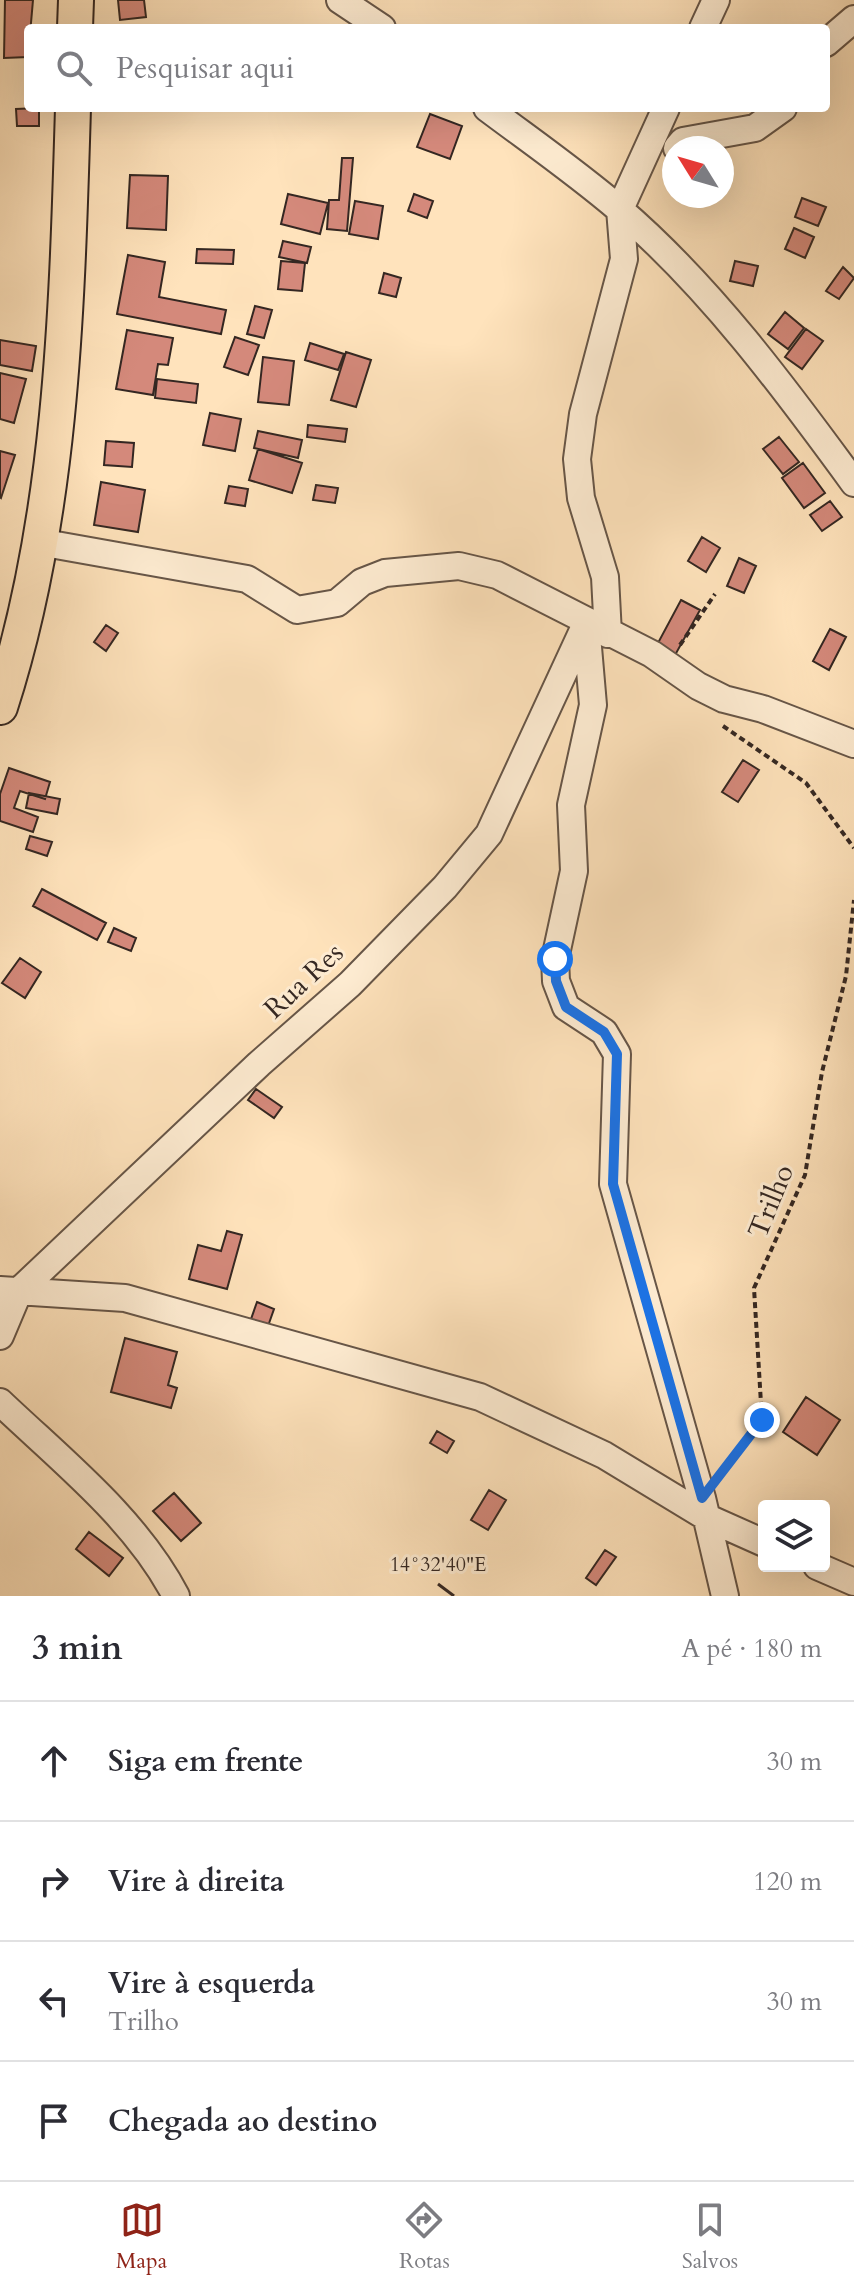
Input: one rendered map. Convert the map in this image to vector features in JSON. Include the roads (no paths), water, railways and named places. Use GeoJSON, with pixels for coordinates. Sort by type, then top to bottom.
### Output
{"type":"FeatureCollection","features":[{"type":"Feature","properties":{"kind":"main road"},"geometry":{"type":"LineString","coordinates":[[75,24],[76,0]]}},
{"type":"Feature","properties":{"kind":"main road"},"geometry":{"type":"LineString","coordinates":[[1,704],[27,605],[39,542],[61,376],[73,112]]}},
{"type":"Feature","properties":{"kind":"street"},"geometry":{"type":"LineString","coordinates":[[340,0],[376,24]]}},
{"type":"Feature","properties":{"kind":"street"},"geometry":{"type":"LineString","coordinates":[[705,24],[716,0]]}},
{"type":"Feature","properties":{"kind":"street"},"geometry":{"type":"LineString","coordinates":[[830,40],[854,19]]}},
{"type":"Feature","properties":{"kind":"street"},"geometry":{"type":"LineString","coordinates":[[492,112],[620,209],[704,295],[801,410],[854,483]]}},
{"type":"Feature","properties":{"kind":"street"},"geometry":{"type":"LineString","coordinates":[[664,112],[620,209],[624,259],[583,414],[577,459],[581,498],[605,577],[597,629],[593,705],[571,805],[574,871],[555,959],[556,981],[566,1007],[604,1032],[617,1054],[613,1184],[705,1508],[725,1596]]}},
{"type":"Feature","properties":{"kind":"street"},"geometry":{"type":"LineString","coordinates":[[711,136],[755,128],[777,112]]}},
{"type":"Feature","properties":{"kind":"street"},"geometry":{"type":"LineString","coordinates":[[620,209],[662,163]]}},
{"type":"Feature","properties":{"kind":"street"},"geometry":{"type":"LineString","coordinates":[[39,542],[247,579],[297,610],[337,603],[362,582],[385,573],[459,566],[497,575],[597,629],[652,654],[698,686],[724,699],[763,709],[854,744]]}},
{"type":"Feature","properties":{"kind":"street","name":"Rua Res"},"geometry":{"type":"LineString","coordinates":[[0,1336],[10,1290],[350,984],[445,887],[489,834],[597,629]]}},
{"type":"Feature","properties":{"kind":"street"},"geometry":{"type":"LineString","coordinates":[[10,1290],[125,1298],[480,1397],[604,1455],[758,1539]]}},
{"type":"Feature","properties":{"kind":"street"},"geometry":{"type":"LineString","coordinates":[[0,1402],[124,1522],[166,1576],[176,1596]]}},
{"type":"Feature","properties":{"kind":"street"},"geometry":{"type":"LineString","coordinates":[[830,1572],[854,1582]]}}]}
